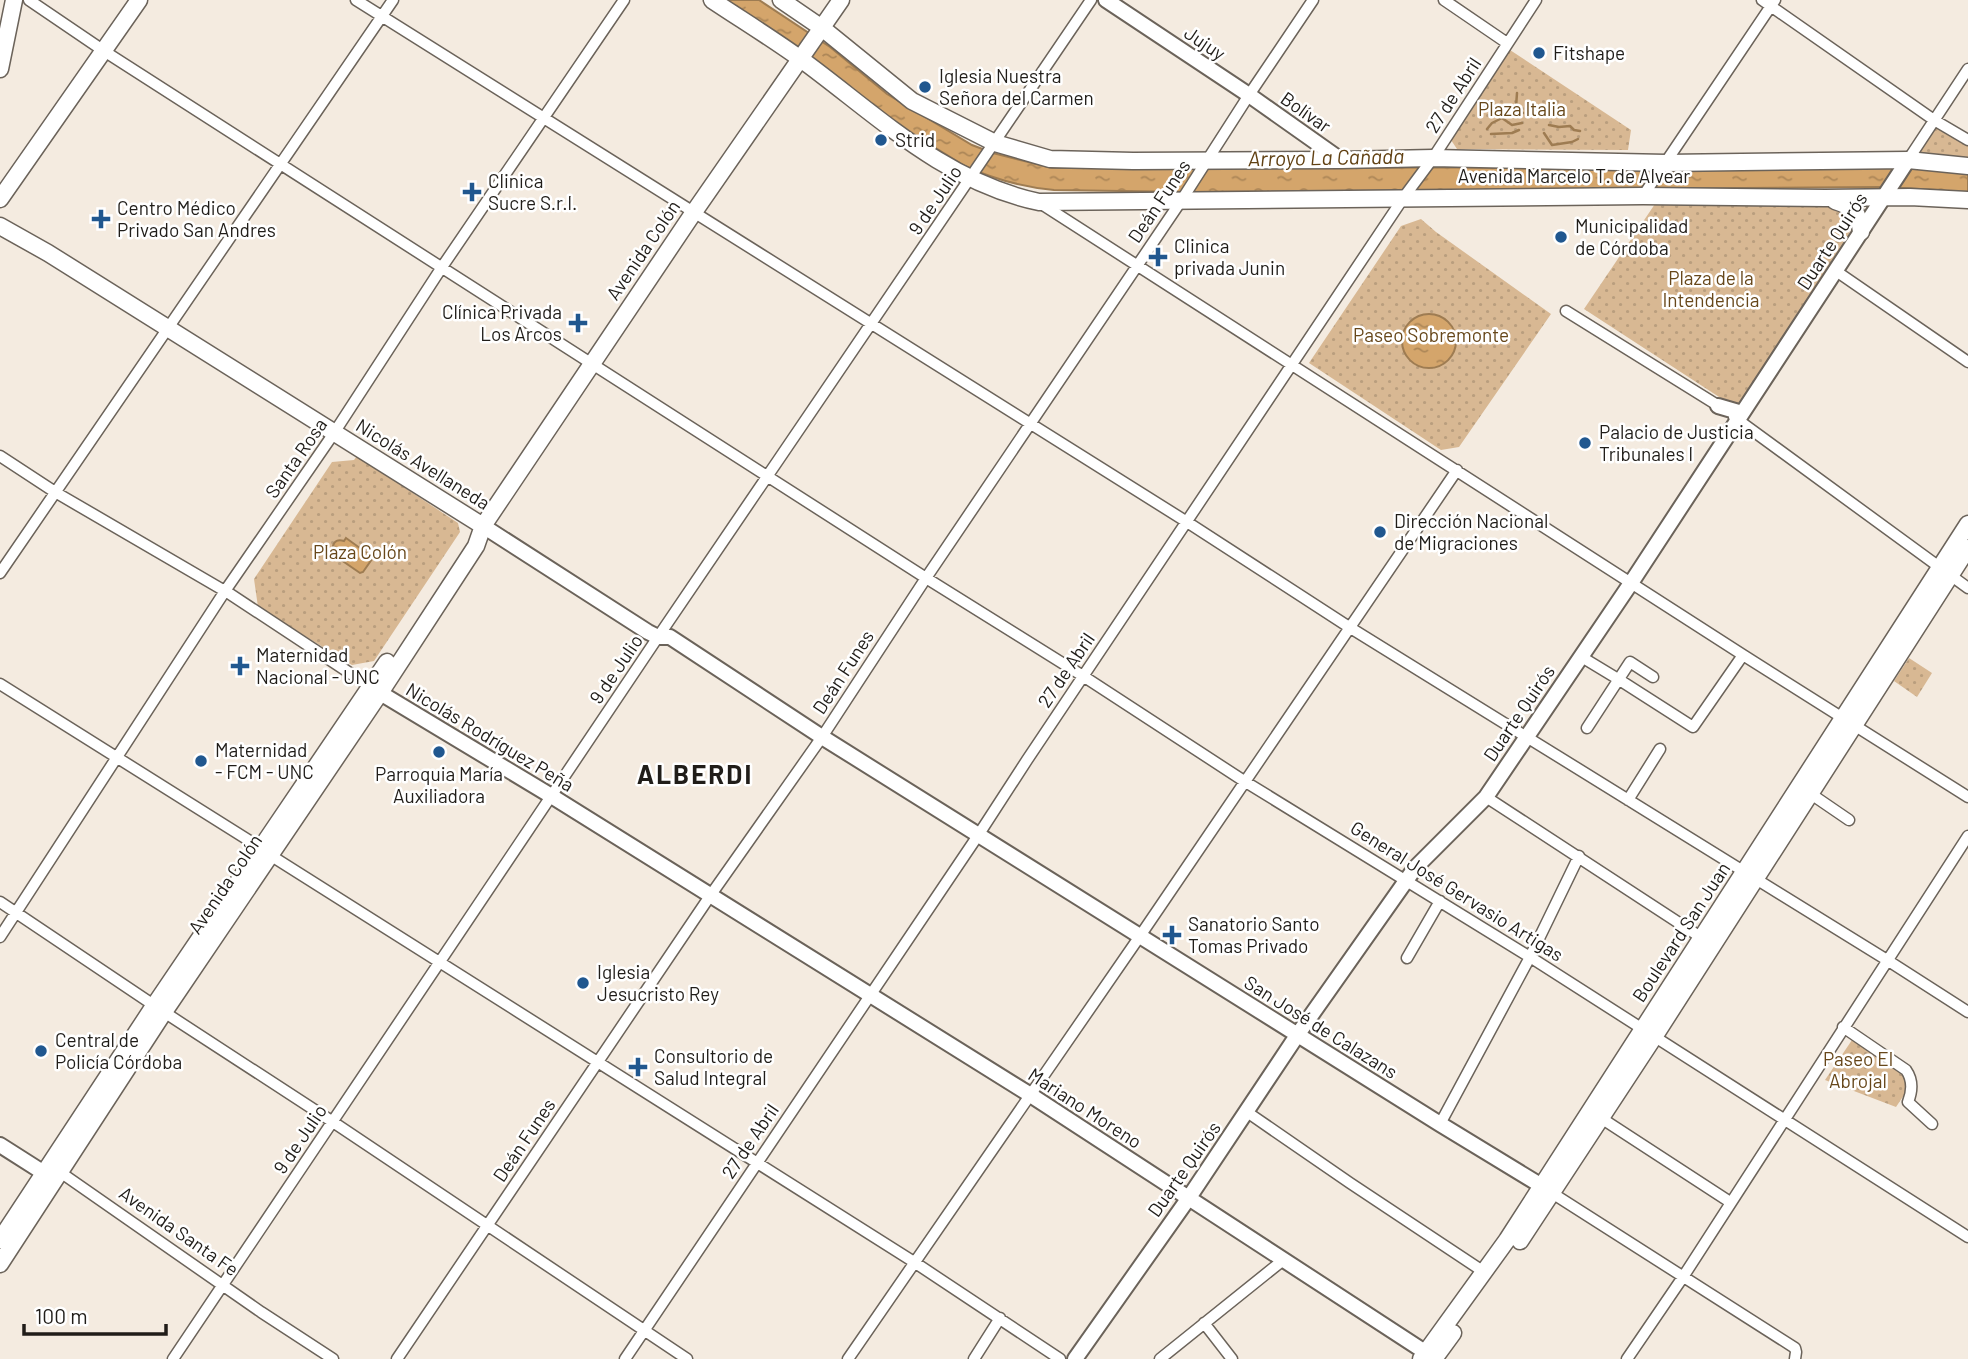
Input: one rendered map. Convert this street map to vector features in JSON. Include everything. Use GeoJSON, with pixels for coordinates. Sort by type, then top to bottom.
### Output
{"type":"FeatureCollection","features":[{"type":"Feature","properties":{"kind":"main road"},"geometry":{"type":"LineString","coordinates":[[0,69],[14,0]]}},
{"type":"Feature","properties":{"kind":"main road"},"geometry":{"type":"LineString","coordinates":[[21,236],[9,225],[3,214],[1,196],[139,0]]}},
{"type":"Feature","properties":{"kind":"main road","name":"Avenida Marcelo T. de Alvear"},"geometry":{"type":"LineString","coordinates":[[712,0],[800,59],[894,132],[970,179],[1039,202],[1643,196],[1968,200]]}},
{"type":"Feature","properties":{"kind":"main road","name":"Avenida Marcelo T. de Alvear"},"geometry":{"type":"LineString","coordinates":[[781,0],[822,28],[912,101],[995,143],[1049,159],[1094,161],[1433,158],[1665,163],[1908,160],[1968,166]]}},
{"type":"Feature","properties":{"kind":"main road","name":"Avenida Colón"},"geometry":{"type":"LineString","coordinates":[[0,1264],[52,1172],[159,1009],[376,690],[467,540],[483,526],[694,212],[841,0]]}},
{"type":"Feature","properties":{"kind":"main road"},"geometry":{"type":"LineString","coordinates":[[1825,198],[1852,208],[1858,214],[1861,232]]}},
{"type":"Feature","properties":{"kind":"main road","name":"Nicolás Avellaneda"},"geometry":{"type":"LineString","coordinates":[[0,226],[21,236],[483,526]]}},
{"type":"Feature","properties":{"kind":"main road","name":"Boulevard San Juan"},"geometry":{"type":"LineString","coordinates":[[1430,1358],[1447,1351],[1501,1268],[1547,1189],[1945,572],[1968,524]]}},
{"type":"Feature","properties":{"kind":"main road","name":"Boulevard San Juan"},"geometry":{"type":"LineString","coordinates":[[1945,572],[1968,548]]}},
{"type":"Feature","properties":{"kind":"main road","name":"Boulevard San Juan"},"geometry":{"type":"LineString","coordinates":[[1430,1358],[1484,1272],[1601,1118],[1702,938],[1811,794],[1850,722]]}},
{"type":"Feature","properties":{"kind":"main road","name":"Avenida Colón"},"geometry":{"type":"LineString","coordinates":[[0,1240],[52,1172]]}},
{"type":"Feature","properties":{"kind":"street","name":"General José Gervasio Artigas"},"geometry":{"type":"LineString","coordinates":[[29,0],[104,51],[1244,781],[1530,957],[1968,1237]]}},
{"type":"Feature","properties":{"kind":"street"},"geometry":{"type":"LineString","coordinates":[[356,0],[1187,522],[1349,627],[1968,1012]]}},
{"type":"Feature","properties":{"kind":"street"},"geometry":{"type":"LineString","coordinates":[[0,573],[393,0]]}},
{"type":"Feature","properties":{"kind":"street","name":"Santa Rosa"},"geometry":{"type":"LineString","coordinates":[[0,937],[225,591],[624,0]]}},
{"type":"Feature","properties":{"kind":"street","name":"9 de Julio"},"geometry":{"type":"LineString","coordinates":[[173,1359],[1091,0]]}},
{"type":"Feature","properties":{"kind":"street","name":"Jujuy"},"geometry":{"type":"LineString","coordinates":[[1106,0],[1249,95]]}},
{"type":"Feature","properties":{"kind":"street","name":"Deán Funes"},"geometry":{"type":"LineString","coordinates":[[397,1359],[710,896],[822,737],[1313,0]]}},
{"type":"Feature","properties":{"kind":"street"},"geometry":{"type":"LineString","coordinates":[[1444,0],[1507,43]]}},
{"type":"Feature","properties":{"kind":"street","name":"27 de Abril"},"geometry":{"type":"LineString","coordinates":[[625,1359],[1433,158],[1536,0]]}},
{"type":"Feature","properties":{"kind":"street"},"geometry":{"type":"LineString","coordinates":[[1643,196],[1769,2],[1934,120],[1968,140]]}},
{"type":"Feature","properties":{"kind":"street","name":"Duarte Quirós"},"geometry":{"type":"LineString","coordinates":[[1075,1359],[1188,1199],[1406,879],[1486,797],[1631,583],[1968,69]]}},
{"type":"Feature","properties":{"kind":"street","name":"Bolívar"},"geometry":{"type":"LineString","coordinates":[[1249,95],[1341,160]]}},
{"type":"Feature","properties":{"kind":"street"},"geometry":{"type":"LineString","coordinates":[[1039,202],[1968,797]]}},
{"type":"Feature","properties":{"kind":"street"},"geometry":{"type":"LineString","coordinates":[[1836,271],[1968,362]]}},
{"type":"Feature","properties":{"kind":"street"},"geometry":{"type":"LineString","coordinates":[[1566,311],[1718,406],[1740,416],[1968,588]]}},
{"type":"Feature","properties":{"kind":"street","name":"Nicolás Rodríguez Peña"},"geometry":{"type":"LineString","coordinates":[[0,456],[55,492],[225,591],[376,690],[710,896]]}},
{"type":"Feature","properties":{"kind":"street"},"geometry":{"type":"LineString","coordinates":[[848,1359],[1457,470]]}},
{"type":"Feature","properties":{"kind":"street","name":"Nicolás Avellaneda"},"geometry":{"type":"LineString","coordinates":[[483,526],[648,632],[670,638],[822,737]]}},
{"type":"Feature","properties":{"kind":"street"},"geometry":{"type":"LineString","coordinates":[[1580,656],[1693,727],[1743,655]]}},
{"type":"Feature","properties":{"kind":"street"},"geometry":{"type":"LineString","coordinates":[[1587,728],[1630,662],[1653,677]]}},
{"type":"Feature","properties":{"kind":"street"},"geometry":{"type":"LineString","coordinates":[[0,684],[757,1162],[1060,1359]]}},
{"type":"Feature","properties":{"kind":"street","name":"San José de Calazans"},"geometry":{"type":"LineString","coordinates":[[822,737],[1547,1189],[1795,1348],[1796,1356]]}},
{"type":"Feature","properties":{"kind":"street"},"geometry":{"type":"LineString","coordinates":[[1628,800],[1660,749]]}},
{"type":"Feature","properties":{"kind":"street"},"geometry":{"type":"LineString","coordinates":[[1811,794],[1849,820]]}},
{"type":"Feature","properties":{"kind":"street"},"geometry":{"type":"LineString","coordinates":[[1486,797],[1702,938]]}},
{"type":"Feature","properties":{"kind":"street"},"geometry":{"type":"LineString","coordinates":[[1627,1359],[1683,1277],[1968,836]]}},
{"type":"Feature","properties":{"kind":"street"},"geometry":{"type":"LineString","coordinates":[[1440,1124],[1530,957],[1579,856]]}},
{"type":"Feature","properties":{"kind":"street","name":"Mariano Moreno"},"geometry":{"type":"LineString","coordinates":[[710,896],[1029,1094],[1430,1358]]}},
{"type":"Feature","properties":{"kind":"street"},"geometry":{"type":"LineString","coordinates":[[1407,958],[1440,901]]}},
{"type":"Feature","properties":{"kind":"street"},"geometry":{"type":"LineString","coordinates":[[0,902],[687,1359]]}},
{"type":"Feature","properties":{"kind":"street"},"geometry":{"type":"LineString","coordinates":[[1843,1027],[1906,1070],[1912,1093],[1908,1102],[1932,1124]]}},
{"type":"Feature","properties":{"kind":"street"},"geometry":{"type":"LineString","coordinates":[[1247,1112],[1484,1272]]}},
{"type":"Feature","properties":{"kind":"street"},"geometry":{"type":"LineString","coordinates":[[1601,1118],[1730,1202]]}},
{"type":"Feature","properties":{"kind":"street","name":"Avenida Santa Fe"},"geometry":{"type":"LineString","coordinates":[[0,1145],[52,1172],[333,1359]]}},
{"type":"Feature","properties":{"kind":"street"},"geometry":{"type":"LineString","coordinates":[[1160,1359],[1282,1261]]}},
{"type":"Feature","properties":{"kind":"street"},"geometry":{"type":"LineString","coordinates":[[974,1359],[1000,1318]]}},
{"type":"Feature","properties":{"kind":"street"},"geometry":{"type":"LineString","coordinates":[[1204,1323],[1232,1359]]}},
{"type":"Feature","properties":{"kind":"green space","name":"Plaza Italia"},"geometry":{"type":"Polygon","coordinates":[[[1510,50],[1631,130],[1628,150],[1457,149],[1451,140],[1510,50]]]}},
{"type":"Feature","properties":{"kind":"green space"},"geometry":{"type":"Polygon","coordinates":[[[1934,120],[1968,140],[1968,166],[1908,160],[1934,120]]]}},
{"type":"Feature","properties":{"kind":"green space","name":"Plaza de la Intendencia"},"geometry":{"type":"Polygon","coordinates":[[[1657,201],[1830,205],[1847,210],[1853,224],[1844,246],[1736,408],[1584,309],[1657,201]]]}},
{"type":"Feature","properties":{"kind":"green space","name":"Paseo Sobremonte"},"geometry":{"type":"Polygon","coordinates":[[[1421,219],[1551,314],[1459,447],[1441,450],[1309,363],[1401,226],[1421,219]]]}},
{"type":"Feature","properties":{"kind":"green space","name":"Plaza Colón"},"geometry":{"type":"Polygon","coordinates":[[[357,456],[458,523],[460,532],[374,661],[352,665],[258,607],[254,579],[332,462],[354,460],[357,456]]]}},
{"type":"Feature","properties":{"kind":"green space"},"geometry":{"type":"Polygon","coordinates":[[[1909,658],[1932,673],[1917,697],[1894,681],[1909,658]]]}},
{"type":"Feature","properties":{"kind":"green space","name":"Paseo El Abrojal"},"geometry":{"type":"Polygon","coordinates":[[[1852,1040],[1905,1076],[1908,1089],[1896,1107],[1825,1080],[1852,1040]]]}},
{"type":"Feature","properties":{"kind":"water"},"geometry":{"type":"Polygon","coordinates":[[[726,0],[759,0],[830,47],[887,94],[972,145],[1052,168],[1927,167],[1968,169],[1968,194],[1880,187],[1190,192],[1043,189],[998,179],[965,166],[877,112],[821,64],[726,0]]]}},
{"type":"Feature","properties":{"kind":"water"},"geometry":{"type":"Polygon","coordinates":[[[1429,314],[1448,322],[1456,341],[1448,360],[1429,368],[1410,360],[1402,341],[1410,322],[1429,314]]]}},
{"type":"Feature","properties":{"kind":"water"},"geometry":{"type":"Polygon","coordinates":[[[346,538],[371,556],[372,559],[363,572],[360,573],[334,555],[334,543],[346,538]]]}},
{"type":"Feature","properties":{"kind":"waterway"},"geometry":{"type":"LineString","coordinates":[[1517,93],[1516,107],[1523,113]]}},
{"type":"Feature","properties":{"kind":"waterway"},"geometry":{"type":"LineString","coordinates":[[1487,129],[1502,118],[1512,125],[1522,123]]}},
{"type":"Feature","properties":{"kind":"waterway"},"geometry":{"type":"LineString","coordinates":[[1549,125],[1570,126],[1580,131]]}},
{"type":"Feature","properties":{"kind":"waterway"},"geometry":{"type":"LineString","coordinates":[[1491,134],[1519,130]]}},
{"type":"Feature","properties":{"kind":"waterway"},"geometry":{"type":"LineString","coordinates":[[1544,133],[1552,145],[1578,139]]}},
{"type":"Feature","properties":{"kind":"place","name":"Fitshape"},"geometry":{"type":"Point","coordinates":[1539,53]}},
{"type":"Feature","properties":{"kind":"place","name":"Iglesia Nuestra Señora del Carmen"},"geometry":{"type":"Point","coordinates":[925,87]}},
{"type":"Feature","properties":{"kind":"place","name":"Strid"},"geometry":{"type":"Point","coordinates":[881,140]}},
{"type":"Feature","properties":{"kind":"place","name":"Clinica Sucre S.r.l."},"geometry":{"type":"Point","coordinates":[472,192]}},
{"type":"Feature","properties":{"kind":"place","name":"Centro Médico Privado San Andres"},"geometry":{"type":"Point","coordinates":[101,219]}},
{"type":"Feature","properties":{"kind":"place","name":"Municipalidad de Córdoba"},"geometry":{"type":"Point","coordinates":[1561,237]}},
{"type":"Feature","properties":{"kind":"place","name":"Clinica privada Junin"},"geometry":{"type":"Point","coordinates":[1158,257]}},
{"type":"Feature","properties":{"kind":"place","name":"Clínica Privada Los Arcos"},"geometry":{"type":"Point","coordinates":[578,323]}},
{"type":"Feature","properties":{"kind":"place","name":"Palacio de Justicia Tribunales I"},"geometry":{"type":"Point","coordinates":[1585,443]}},
{"type":"Feature","properties":{"kind":"place","name":"Dirección Nacional de Migraciones"},"geometry":{"type":"Point","coordinates":[1380,532]}},
{"type":"Feature","properties":{"kind":"place","name":"Maternidad Nacional - UNC"},"geometry":{"type":"Point","coordinates":[240,666]}},
{"type":"Feature","properties":{"kind":"place","name":"Parroquia María Auxiliadora"},"geometry":{"type":"Point","coordinates":[439,752]}},
{"type":"Feature","properties":{"kind":"place","name":"Maternidad - FCM - UNC"},"geometry":{"type":"Point","coordinates":[201,761]}},
{"type":"Feature","properties":{"kind":"place","name":"Sanatorio Santo Tomas Privado"},"geometry":{"type":"Point","coordinates":[1172,935]}},
{"type":"Feature","properties":{"kind":"place","name":"Iglesia Jesucristo Rey"},"geometry":{"type":"Point","coordinates":[583,983]}},
{"type":"Feature","properties":{"kind":"place","name":"Central de Policía Córdoba"},"geometry":{"type":"Point","coordinates":[41,1051]}},
{"type":"Feature","properties":{"kind":"place","name":"Consultorio de Salud Integral"},"geometry":{"type":"Point","coordinates":[638,1067]}},
{"type":"Feature","properties":{"kind":"district","name":"ALBERDI"},"geometry":{"type":"Point","coordinates":[695,775]}},
{"type":"Feature","properties":{"kind":"water label","name":"Arroyo La Cañada"},"geometry":{"type":"Point","coordinates":[1326,158]}}]}
